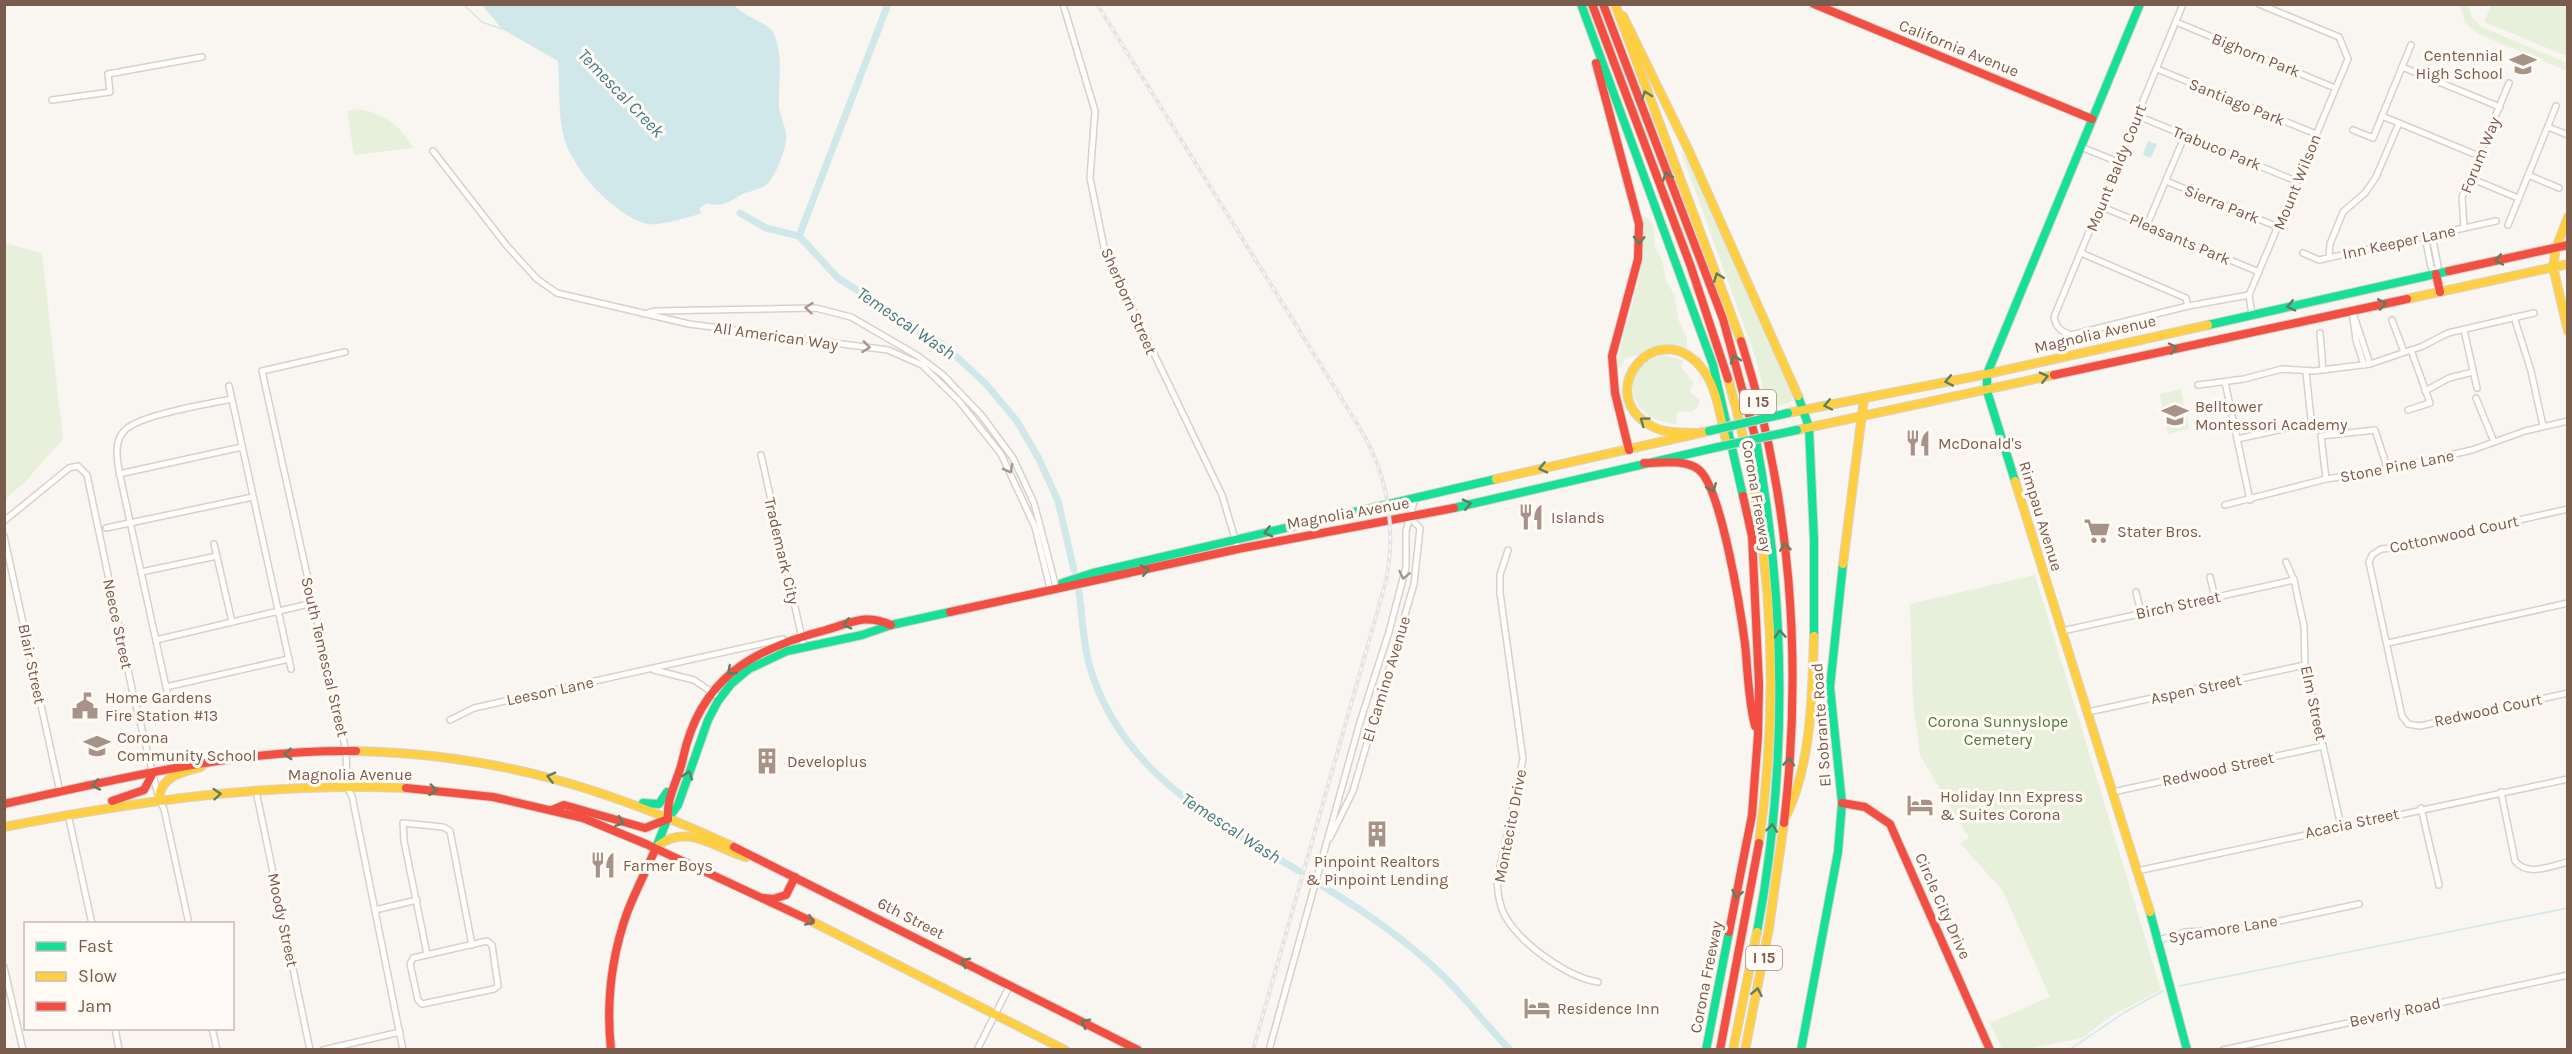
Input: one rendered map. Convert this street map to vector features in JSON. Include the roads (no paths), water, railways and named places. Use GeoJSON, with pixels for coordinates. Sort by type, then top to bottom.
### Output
{"type":"FeatureCollection","features":[{"type":"Feature","properties":{"kind":"main road","name":"Corona Freeway"},"geometry":{"type":"LineString","coordinates":[[1581,4],[1592,40],[1703,334],[1716,376],[1752,536],[1756,587],[1758,735],[1752,815],[1706,1050]]}},
{"type":"Feature","properties":{"kind":"main road"},"geometry":{"type":"LineString","coordinates":[[1592,4],[1709,318],[1734,400],[1750,475],[1767,583],[1771,679],[1769,752],[1743,942],[1720,1050]]}},
{"type":"Feature","properties":{"kind":"main road"},"geometry":{"type":"LineString","coordinates":[[1603,4],[1633,89],[1721,315],[1747,402],[1764,484],[1778,573],[1782,689],[1775,802],[1763,898],[1733,1050]]}},
{"type":"Feature","properties":{"kind":"main road","name":"Corona Freeway"},"geometry":{"type":"LineString","coordinates":[[1615,4],[1646,95],[1750,368],[1771,455],[1784,541],[1791,632],[1792,722],[1784,821],[1762,970],[1745,1050]]}},
{"type":"Feature","properties":{"kind":"main road"},"geometry":{"type":"LineString","coordinates":[[1615,4],[1637,40],[1689,151],[1809,427],[1816,596],[1812,675],[1798,795],[1784,821]]}},
{"type":"Feature","properties":{"kind":"main road","name":"California Avenue"},"geometry":{"type":"LineString","coordinates":[[1814,4],[2092,119]]}},
{"type":"Feature","properties":{"kind":"main road","name":"Rimpau Avenue"},"geometry":{"type":"LineString","coordinates":[[2140,4],[1988,374],[1987,391],[2158,940],[2187,1050]]}},
{"type":"Feature","properties":{"kind":"main road"},"geometry":{"type":"LineString","coordinates":[[1592,40],[1600,83],[1639,224],[1638,259],[1612,356],[1615,393],[1629,450],[1644,463],[1681,464],[1700,469],[1710,481],[1716,498],[1738,603],[1750,710],[1758,735]]}},
{"type":"Feature","properties":{"kind":"main road"},"geometry":{"type":"LineString","coordinates":[[2568,217],[2556,248],[2553,267],[2568,332]]}},
{"type":"Feature","properties":{"kind":"main road","name":"Magnolia Avenue"},"geometry":{"type":"LineString","coordinates":[[4,827],[82,811],[159,799],[256,791],[347,787],[429,790],[509,801],[552,810],[609,829],[655,850],[668,819],[677,807],[700,735],[713,708],[737,680],[772,656],[804,647],[875,633],[891,625],[1095,577],[1234,539],[1788,413],[1988,374],[2568,245]]}},
{"type":"Feature","properties":{"kind":"main road","name":"Magnolia Avenue"},"geometry":{"type":"LineString","coordinates":[[1095,577],[1410,518],[1797,429],[1987,391],[2115,361],[2568,264]]}},
{"type":"Feature","properties":{"kind":"main road"},"geometry":{"type":"LineString","coordinates":[[2436,274],[2440,292]]}},
{"type":"Feature","properties":{"kind":"main road"},"geometry":{"type":"LineString","coordinates":[[2348,293],[2352,310]]}},
{"type":"Feature","properties":{"kind":"main road"},"geometry":{"type":"LineString","coordinates":[[2111,345],[2115,361]]}},
{"type":"Feature","properties":{"kind":"main road"},"geometry":{"type":"LineString","coordinates":[[1699,433],[1660,430],[1643,422],[1631,410],[1625,392],[1629,375],[1636,362],[1647,353],[1662,348],[1676,350],[1700,366],[1710,387],[1734,466],[1741,480]]}},
{"type":"Feature","properties":{"kind":"main road","name":"El Sobrante Road"},"geometry":{"type":"LineString","coordinates":[[1801,1050],[1838,852],[1842,803],[1830,687],[1831,663],[1864,415],[1864,398]]}},
{"type":"Feature","properties":{"kind":"main road","name":"Magnolia Avenue"},"geometry":{"type":"LineString","coordinates":[[668,819],[667,805],[684,756],[683,749],[703,702],[742,661],[769,646],[801,635],[874,618],[891,625]]}},
{"type":"Feature","properties":{"kind":"main road"},"geometry":{"type":"LineString","coordinates":[[607,794],[650,805],[659,804],[665,796],[683,749]]}},
{"type":"Feature","properties":{"kind":"main road","name":"Magnolia Avenue"},"geometry":{"type":"LineString","coordinates":[[4,804],[221,760],[346,751],[416,754],[467,760],[539,774],[607,794],[668,819]]}},
{"type":"Feature","properties":{"kind":"main road"},"geometry":{"type":"LineString","coordinates":[[159,799],[160,787],[168,780],[221,760]]}},
{"type":"Feature","properties":{"kind":"main road"},"geometry":{"type":"LineString","coordinates":[[82,811],[135,794],[150,784],[153,773]]}},
{"type":"Feature","properties":{"kind":"main road","name":"Circle City Drive"},"geometry":{"type":"LineString","coordinates":[[1842,803],[1865,807],[1890,824],[1990,1050]]}},
{"type":"Feature","properties":{"kind":"main road"},"geometry":{"type":"LineString","coordinates":[[552,810],[564,805],[645,828],[668,819]]}},
{"type":"Feature","properties":{"kind":"main road","name":"6th Street"},"geometry":{"type":"LineString","coordinates":[[668,819],[759,859],[1138,1050]]}},
{"type":"Feature","properties":{"kind":"main road"},"geometry":{"type":"LineString","coordinates":[[611,1050],[608,1015],[614,961],[627,913],[655,850],[665,838],[678,834],[694,837],[734,854],[759,859]]}},
{"type":"Feature","properties":{"kind":"main road"},"geometry":{"type":"LineString","coordinates":[[655,850],[833,932],[1065,1050]]}},
{"type":"Feature","properties":{"kind":"main road"},"geometry":{"type":"LineString","coordinates":[[757,897],[773,899],[786,895],[795,877]]}},
{"type":"Feature","properties":{"kind":"main road"},"geometry":{"type":"LineString","coordinates":[[1714,1050],[1747,898],[1752,885]]}},
{"type":"Feature","properties":{"kind":"main road"},"geometry":{"type":"LineString","coordinates":[[1726,1050],[1758,898],[1763,886]]}},
{"type":"Feature","properties":{"kind":"street","name":"Sherborn Street"},"geometry":{"type":"LineString","coordinates":[[1063,4],[1095,111],[1090,178],[1105,252],[1222,495],[1238,549]]}},
{"type":"Feature","properties":{"kind":"street","name":"Mount Baldy Court"},"geometry":{"type":"LineString","coordinates":[[2183,4],[2054,317],[2060,330],[2071,335],[2188,306]]}},
{"type":"Feature","properties":{"kind":"street","name":"Mount Wilson"},"geometry":{"type":"LineString","coordinates":[[2249,295],[2348,59],[2346,50],[2338,37],[2259,4]]}},
{"type":"Feature","properties":{"kind":"street","name":"Bighorn Park"},"geometry":{"type":"LineString","coordinates":[[2176,22],[2335,88]]}},
{"type":"Feature","properties":{"kind":"street"},"geometry":{"type":"LineString","coordinates":[[2353,130],[2373,138],[2411,45]]}},
{"type":"Feature","properties":{"kind":"street"},"geometry":{"type":"LineString","coordinates":[[52,100],[110,92],[108,74],[202,57]]}},
{"type":"Feature","properties":{"kind":"street"},"geometry":{"type":"LineString","coordinates":[[2402,67],[2500,107]]}},
{"type":"Feature","properties":{"kind":"street","name":"Santiago Park"},"geometry":{"type":"LineString","coordinates":[[2157,69],[2316,135]]}},
{"type":"Feature","properties":{"kind":"street","name":"Forum Way"},"geometry":{"type":"LineString","coordinates":[[2464,228],[2461,204],[2510,83]]}},
{"type":"Feature","properties":{"kind":"street"},"geometry":{"type":"LineString","coordinates":[[2508,225],[2556,106]]}},
{"type":"Feature","properties":{"kind":"street","name":"Trabuco Park"},"geometry":{"type":"LineString","coordinates":[[2138,116],[2296,181]]}},
{"type":"Feature","properties":{"kind":"street"},"geometry":{"type":"LineString","coordinates":[[2382,116],[2479,156]]}},
{"type":"Feature","properties":{"kind":"street"},"geometry":{"type":"LineString","coordinates":[[2329,257],[2330,244],[2343,212],[2365,193],[2376,177],[2399,123]]}},
{"type":"Feature","properties":{"kind":"street"},"geometry":{"type":"LineString","coordinates":[[2548,127],[2568,135]]}},
{"type":"Feature","properties":{"kind":"street"},"geometry":{"type":"LineString","coordinates":[[2147,225],[2185,135]]}},
{"type":"Feature","properties":{"kind":"street"},"geometry":{"type":"LineString","coordinates":[[2081,147],[2118,162]]}},
{"type":"Feature","properties":{"kind":"street","name":"All American Way"},"geometry":{"type":"LineString","coordinates":[[433,151],[507,246],[537,279],[557,293],[642,315],[689,324],[888,350],[922,365],[959,401],[1001,454],[1035,527],[1058,586]]}},
{"type":"Feature","properties":{"kind":"street"},"geometry":{"type":"LineString","coordinates":[[2528,175],[2559,188]]}},
{"type":"Feature","properties":{"kind":"street"},"geometry":{"type":"LineString","coordinates":[[2470,178],[2518,198]]}},
{"type":"Feature","properties":{"kind":"street","name":"Sierra Park"},"geometry":{"type":"LineString","coordinates":[[2166,181],[2278,227]]}},
{"type":"Feature","properties":{"kind":"street","name":"Pleasants Park"},"geometry":{"type":"LineString","coordinates":[[2100,206],[2259,272]]}},
{"type":"Feature","properties":{"kind":"street","name":"Inn Keeper Lane"},"geometry":{"type":"LineString","coordinates":[[2303,253],[2319,260],[2496,221]]}},
{"type":"Feature","properties":{"kind":"street"},"geometry":{"type":"LineString","coordinates":[[2432,235],[2438,266],[2436,274]]}},
{"type":"Feature","properties":{"kind":"street"},"geometry":{"type":"LineString","coordinates":[[2425,237],[2431,267],[2436,274]]}},
{"type":"Feature","properties":{"kind":"street"},"geometry":{"type":"LineString","coordinates":[[2081,253],[2186,298],[2188,306],[2249,295],[2252,315]]}},
{"type":"Feature","properties":{"kind":"street"},"geometry":{"type":"LineString","coordinates":[[642,315],[655,311],[816,308],[850,317],[900,346],[943,375],[982,416],[1013,458],[1034,503],[1058,586]]}},
{"type":"Feature","properties":{"kind":"street"},"geometry":{"type":"LineString","coordinates":[[2352,310],[2356,340],[2367,365]]}},
{"type":"Feature","properties":{"kind":"street"},"geometry":{"type":"LineString","coordinates":[[2198,385],[2225,382],[2282,369],[2306,372],[2367,365],[2408,351],[2448,333],[2534,313]]}},
{"type":"Feature","properties":{"kind":"street"},"geometry":{"type":"LineString","coordinates":[[2514,317],[2531,371],[2543,426]]}},
{"type":"Feature","properties":{"kind":"street"},"geometry":{"type":"LineString","coordinates":[[2392,320],[2430,403],[2408,410]]}},
{"type":"Feature","properties":{"kind":"street"},"geometry":{"type":"LineString","coordinates":[[2464,330],[2477,388]]}},
{"type":"Feature","properties":{"kind":"street"},"geometry":{"type":"LineString","coordinates":[[2320,333],[2323,370]]}},
{"type":"Feature","properties":{"kind":"street","name":"South Temescal Street"},"geometry":{"type":"LineString","coordinates":[[345,352],[262,370],[346,751],[347,787],[352,796],[404,1050]]}},
{"type":"Feature","properties":{"kind":"street"},"geometry":{"type":"LineString","coordinates":[[2306,372],[2311,419]]}},
{"type":"Feature","properties":{"kind":"street"},"geometry":{"type":"LineString","coordinates":[[2425,391],[2449,378],[2473,372]]}},
{"type":"Feature","properties":{"kind":"street"},"geometry":{"type":"LineString","coordinates":[[2225,382],[2250,500]]}},
{"type":"Feature","properties":{"kind":"street"},"geometry":{"type":"LineString","coordinates":[[229,386],[291,669]]}},
{"type":"Feature","properties":{"kind":"street"},"geometry":{"type":"LineString","coordinates":[[2476,398],[2494,442]]}},
{"type":"Feature","properties":{"kind":"street"},"geometry":{"type":"LineString","coordinates":[[168,696],[119,474],[117,444],[123,431],[136,421],[231,399]]}},
{"type":"Feature","properties":{"kind":"street","name":"Stone Pine Lane"},"geometry":{"type":"LineString","coordinates":[[2225,505],[2326,479],[2388,470],[2472,450],[2543,426],[2568,421]]}},
{"type":"Feature","properties":{"kind":"street"},"geometry":{"type":"LineString","coordinates":[[2237,439],[2283,429]]}},
{"type":"Feature","properties":{"kind":"street"},"geometry":{"type":"LineString","coordinates":[[2326,479],[2321,436],[2375,430],[2388,470]]}},
{"type":"Feature","properties":{"kind":"street"},"geometry":{"type":"LineString","coordinates":[[119,474],[242,447]]}},
{"type":"Feature","properties":{"kind":"street","name":"Trademark City"},"geometry":{"type":"LineString","coordinates":[[761,455],[804,647]]}},
{"type":"Feature","properties":{"kind":"street","name":"Neece Street"},"geometry":{"type":"LineString","coordinates":[[4,521],[63,473],[78,466],[87,475],[134,698],[159,799],[164,809],[189,922]]}},
{"type":"Feature","properties":{"kind":"street"},"geometry":{"type":"LineString","coordinates":[[106,528],[253,497]]}},
{"type":"Feature","properties":{"kind":"street","name":"El Camino Avenue"},"geometry":{"type":"LineString","coordinates":[[1330,838],[1360,722],[1401,589],[1406,567],[1406,531],[1415,498]]}},
{"type":"Feature","properties":{"kind":"street","name":"Cottonwood Court"},"geometry":{"type":"LineString","coordinates":[[2408,724],[2402,716],[2369,562],[2372,555],[2381,549],[2568,509]]}},
{"type":"Feature","properties":{"kind":"street","name":"El Camino Avenue"},"geometry":{"type":"LineString","coordinates":[[1269,1050],[1319,867],[1330,838],[1353,791],[1414,584],[1420,528],[1410,518]]}},
{"type":"Feature","properties":{"kind":"street","name":"Blair Street"},"geometry":{"type":"LineString","coordinates":[[4,536],[60,792]]}},
{"type":"Feature","properties":{"kind":"street"},"geometry":{"type":"LineString","coordinates":[[214,544],[232,622]]}},
{"type":"Feature","properties":{"kind":"street","name":"Montecito Drive"},"geometry":{"type":"LineString","coordinates":[[1509,549],[1500,575],[1500,593],[1523,759],[1497,880],[1498,898],[1511,925],[1527,941],[1565,970],[1598,982]]}},
{"type":"Feature","properties":{"kind":"street"},"geometry":{"type":"LineString","coordinates":[[141,572],[217,556]]}},
{"type":"Feature","properties":{"kind":"street","name":"Elm Street"},"geometry":{"type":"LineString","coordinates":[[2286,562],[2294,580],[2304,626],[2305,665],[2341,826]]}},
{"type":"Feature","properties":{"kind":"street"},"geometry":{"type":"LineString","coordinates":[[2210,577],[2215,598]]}},
{"type":"Feature","properties":{"kind":"street","name":"Birch Street"},"geometry":{"type":"LineString","coordinates":[[2062,631],[2294,580]]}},
{"type":"Feature","properties":{"kind":"street"},"geometry":{"type":"LineString","coordinates":[[2136,592],[2141,613]]}},
{"type":"Feature","properties":{"kind":"street"},"geometry":{"type":"LineString","coordinates":[[156,640],[314,603]]}},
{"type":"Feature","properties":{"kind":"street"},"geometry":{"type":"LineString","coordinates":[[2388,643],[2568,603]]}},
{"type":"Feature","properties":{"kind":"street","name":"Leeson Lane"},"geometry":{"type":"LineString","coordinates":[[450,720],[474,708],[653,670],[673,662],[801,635]]}},
{"type":"Feature","properties":{"kind":"street"},"geometry":{"type":"LineString","coordinates":[[166,687],[288,659]]}},
{"type":"Feature","properties":{"kind":"street","name":"Aspen Street"},"geometry":{"type":"LineString","coordinates":[[2088,712],[2305,665]]}},
{"type":"Feature","properties":{"kind":"street","name":"Leeson Lane"},"geometry":{"type":"LineString","coordinates":[[653,670],[682,676],[720,698]]}},
{"type":"Feature","properties":{"kind":"street","name":"Redwood Court"},"geometry":{"type":"LineString","coordinates":[[2408,724],[2420,726],[2568,693]]}},
{"type":"Feature","properties":{"kind":"street","name":"Redwood Street"},"geometry":{"type":"LineString","coordinates":[[2113,792],[2323,746]]}},
{"type":"Feature","properties":{"kind":"street","name":"Acacia Street"},"geometry":{"type":"LineString","coordinates":[[2137,871],[2421,808],[2568,779]]}},
{"type":"Feature","properties":{"kind":"street","name":"Moody Street"},"geometry":{"type":"LineString","coordinates":[[256,791],[310,1050]]}},
{"type":"Feature","properties":{"kind":"street"},"geometry":{"type":"LineString","coordinates":[[2501,792],[2515,861],[2521,868],[2531,870],[2568,862]]}},
{"type":"Feature","properties":{"kind":"street"},"geometry":{"type":"LineString","coordinates":[[2421,808],[2439,885]]}},
{"type":"Feature","properties":{"kind":"street"},"geometry":{"type":"LineString","coordinates":[[68,814],[92,922]]}},
{"type":"Feature","properties":{"kind":"street"},"geometry":{"type":"LineString","coordinates":[[427,954],[404,841],[403,823],[443,827],[450,831],[472,945]]}},
{"type":"Feature","properties":{"kind":"street"},"geometry":{"type":"LineString","coordinates":[[375,910],[417,900]]}},
{"type":"Feature","properties":{"kind":"street","name":"Sycamore Lane"},"geometry":{"type":"LineString","coordinates":[[2158,940],[2185,932],[2247,928],[2358,904]]}},
{"type":"Feature","properties":{"kind":"street"},"geometry":{"type":"LineString","coordinates":[[487,941],[492,945],[498,986],[494,989],[422,1004],[418,1000],[410,964],[412,958],[427,954],[487,941]]}},
{"type":"Feature","properties":{"kind":"street"},"geometry":{"type":"LineString","coordinates":[[4,967],[23,1050]]}},
{"type":"Feature","properties":{"kind":"street","name":"Beverly Road"},"geometry":{"type":"LineString","coordinates":[[2223,1050],[2568,975]]}},
{"type":"Feature","properties":{"kind":"street"},"geometry":{"type":"LineString","coordinates":[[977,1050],[1010,985]]}},
{"type":"Feature","properties":{"kind":"street"},"geometry":{"type":"LineString","coordinates":[[115,1030],[119,1050]]}},
{"type":"Feature","properties":{"kind":"street"},"geometry":{"type":"LineString","coordinates":[[212,1030],[217,1050]]}},
{"type":"Feature","properties":{"kind":"street"},"geometry":{"type":"LineString","coordinates":[[323,1050],[400,1032]]}},
{"type":"Feature","properties":{"kind":"water"},"geometry":{"type":"Polygon","coordinates":[[[482,5],[734,5],[772,30],[779,52],[779,107],[786,139],[783,153],[770,182],[728,202],[717,205],[707,203],[699,209],[702,213],[697,215],[660,224],[648,224],[621,211],[608,201],[584,175],[567,147],[560,116],[558,61],[502,29],[482,5]]]}},
{"type":"Feature","properties":{"kind":"water"},"geometry":{"type":"Polygon","coordinates":[[[2148,141],[2157,144],[2151,158],[2143,155],[2148,141]]]}},
{"type":"Feature","properties":{"kind":"waterway","name":"Temescal Creek"},"geometry":{"type":"LineString","coordinates":[[463,4],[482,22],[502,29]]}},
{"type":"Feature","properties":{"kind":"waterway"},"geometry":{"type":"LineString","coordinates":[[799,236],[888,4]]}},
{"type":"Feature","properties":{"kind":"waterway","name":"Temescal Wash"},"geometry":{"type":"LineString","coordinates":[[740,213],[766,228],[799,236],[838,278],[945,346],[985,383],[1017,421],[1039,459],[1058,501],[1074,570]]}},
{"type":"Feature","properties":{"kind":"waterway","name":"Temescal Wash"},"geometry":{"type":"LineString","coordinates":[[1079,591],[1089,664],[1103,701],[1122,734],[1145,763],[1172,788],[1233,831],[1299,871]]}},
{"type":"Feature","properties":{"kind":"waterway","name":"Temescal Wash"},"geometry":{"type":"LineString","coordinates":[[1321,885],[1369,916],[1430,964],[1510,1050]]}},
{"type":"Feature","properties":{"kind":"waterway"},"geometry":{"type":"LineString","coordinates":[[2179,986],[2568,908]]}},
{"type":"Feature","properties":{"kind":"waterway"},"geometry":{"type":"LineString","coordinates":[[2069,1050],[2125,1012],[2163,991]]}},
{"type":"Feature","properties":{"kind":"railway"},"geometry":{"type":"LineString","coordinates":[[1097,4],[1361,430],[1378,466],[1390,522],[1386,581],[1253,1050]]}},
{"type":"Feature","properties":{"kind":"place","name":"Centennial High School"},"geometry":{"type":"Point","coordinates":[2523,64]}},
{"type":"Feature","properties":{"kind":"place","name":"Belltower Montessori Academy"},"geometry":{"type":"Point","coordinates":[2175,415]}},
{"type":"Feature","properties":{"kind":"place","name":"McDonald's"},"geometry":{"type":"Point","coordinates":[1918,443]}},
{"type":"Feature","properties":{"kind":"place","name":"Islands"},"geometry":{"type":"Point","coordinates":[1531,517]}},
{"type":"Feature","properties":{"kind":"place","name":"Stater Bros."},"geometry":{"type":"Point","coordinates":[2097,531]}},
{"type":"Feature","properties":{"kind":"place","name":"Home Gardens Fire Station #13"},"geometry":{"type":"Point","coordinates":[85,706]}},
{"type":"Feature","properties":{"kind":"place","name":"Corona Community School"},"geometry":{"type":"Point","coordinates":[97,746]}},
{"type":"Feature","properties":{"kind":"place","name":"Developlus"},"geometry":{"type":"Point","coordinates":[767,761]}},
{"type":"Feature","properties":{"kind":"place","name":"Holiday Inn Express & Suites Corona"},"geometry":{"type":"Point","coordinates":[1920,805]}},
{"type":"Feature","properties":{"kind":"place","name":"Pinpoint Realtors & Pinpoint Lending"},"geometry":{"type":"Point","coordinates":[1377,834]}},
{"type":"Feature","properties":{"kind":"place","name":"Farmer Boys"},"geometry":{"type":"Point","coordinates":[603,865]}},
{"type":"Feature","properties":{"kind":"place","name":"Residence Inn"},"geometry":{"type":"Point","coordinates":[1537,1008]}},
{"type":"Feature","properties":{"kind":"park label","name":"Corona Sunnyslope Cemetery"},"geometry":{"type":"Point","coordinates":[1998,730]}}]}
